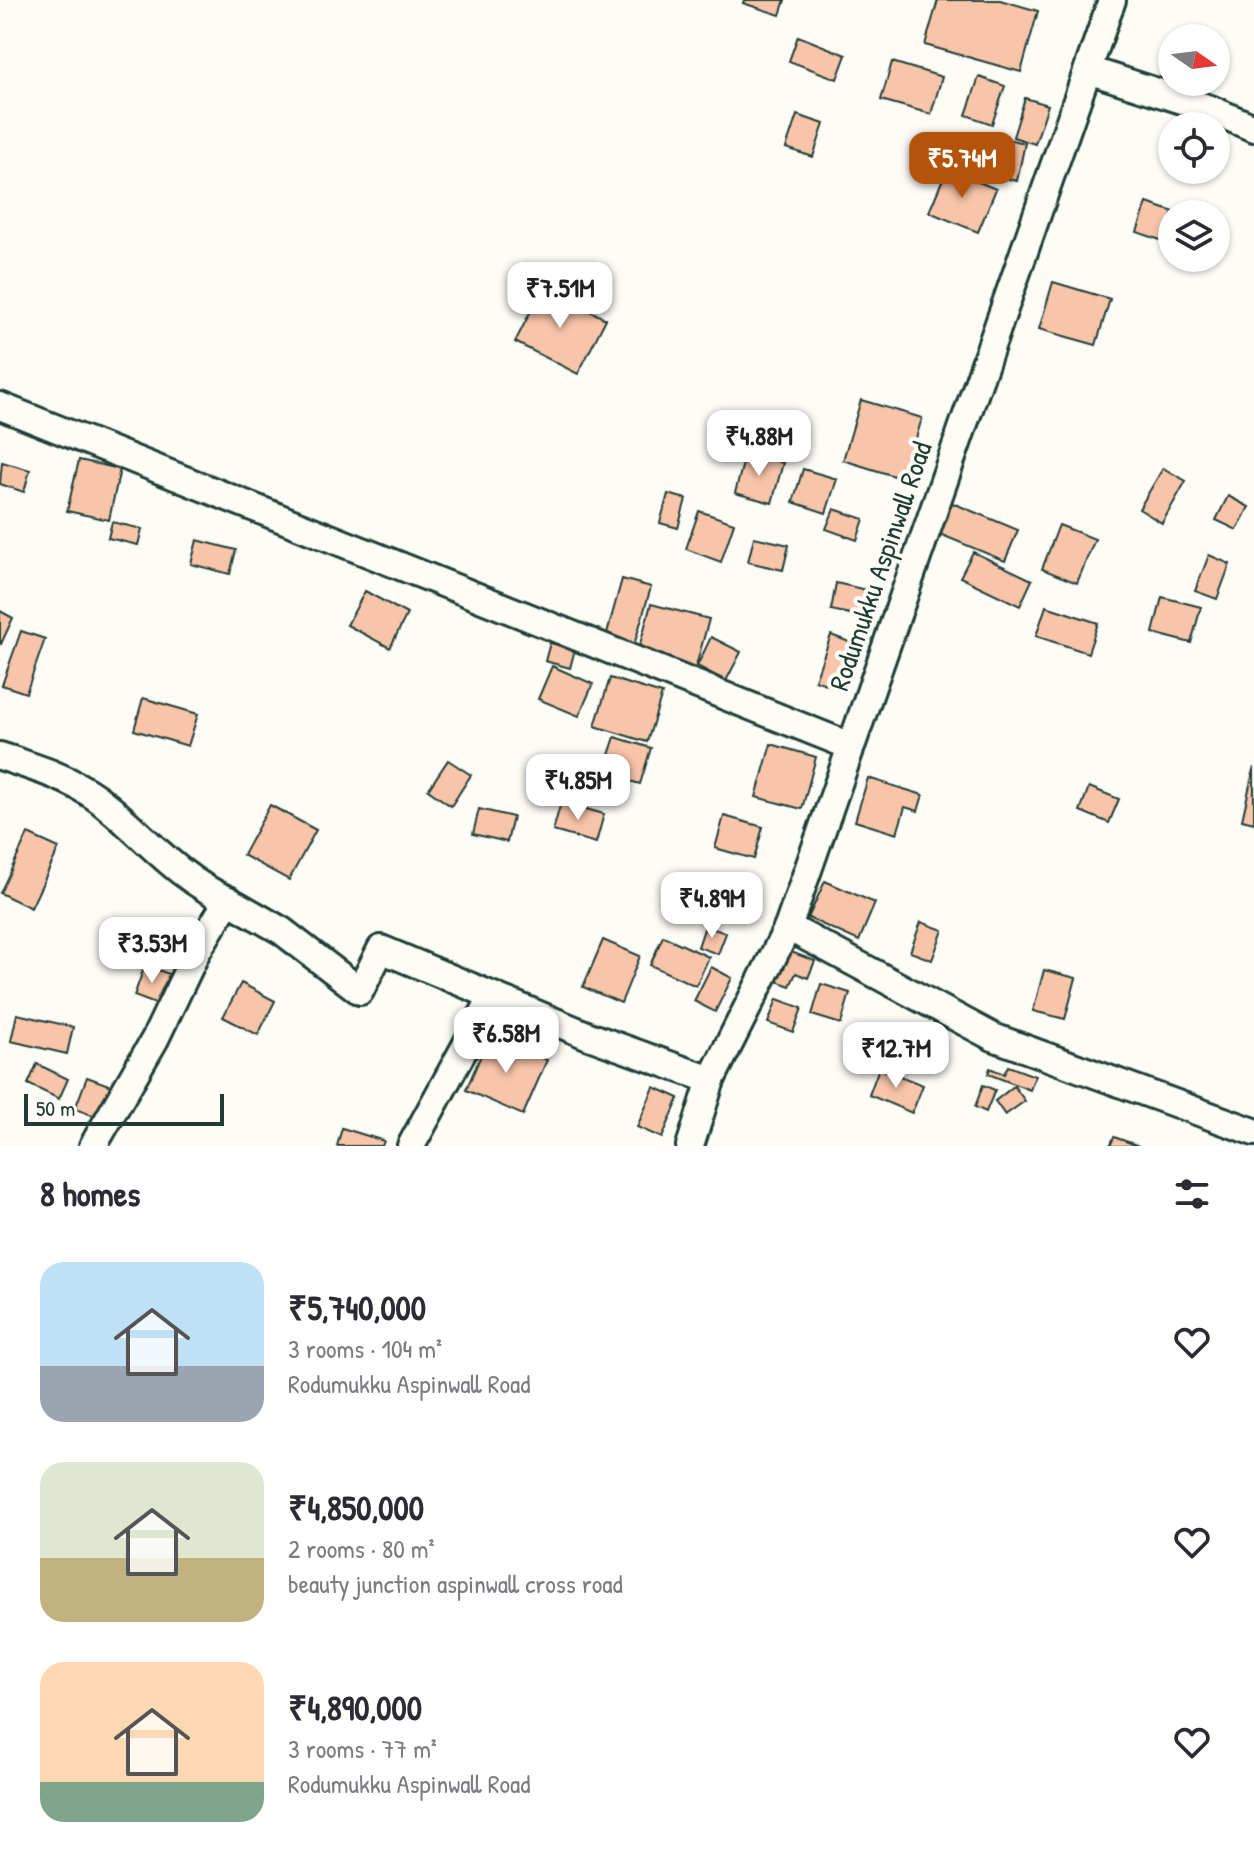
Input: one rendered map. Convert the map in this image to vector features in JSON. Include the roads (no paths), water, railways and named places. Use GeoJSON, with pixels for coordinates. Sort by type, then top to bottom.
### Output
{"type":"FeatureCollection","features":[{"type":"Feature","properties":{"kind":"street","name":"Rodumukku Aspinwall Road"},"geometry":{"type":"LineString","coordinates":[[690,1146],[711,1080],[788,927],[1111,0]]}},
{"type":"Feature","properties":{"kind":"street"},"geometry":{"type":"LineString","coordinates":[[1088,70],[1210,109],[1254,128]]}},
{"type":"Feature","properties":{"kind":"street"},"geometry":{"type":"LineString","coordinates":[[0,406],[850,746]]}},
{"type":"Feature","properties":{"kind":"street"},"geometry":{"type":"LineString","coordinates":[[0,756],[56,775],[96,797],[197,887],[228,900],[282,931],[360,991],[381,949],[711,1080]]}},
{"type":"Feature","properties":{"kind":"street"},"geometry":{"type":"LineString","coordinates":[[93,1146],[155,1039],[197,951],[228,900]]}},
{"type":"Feature","properties":{"kind":"street"},"geometry":{"type":"LineString","coordinates":[[788,927],[993,1037],[1254,1132]]}},
{"type":"Feature","properties":{"kind":"street"},"geometry":{"type":"LineString","coordinates":[[411,1146],[493,996]]}}]}
